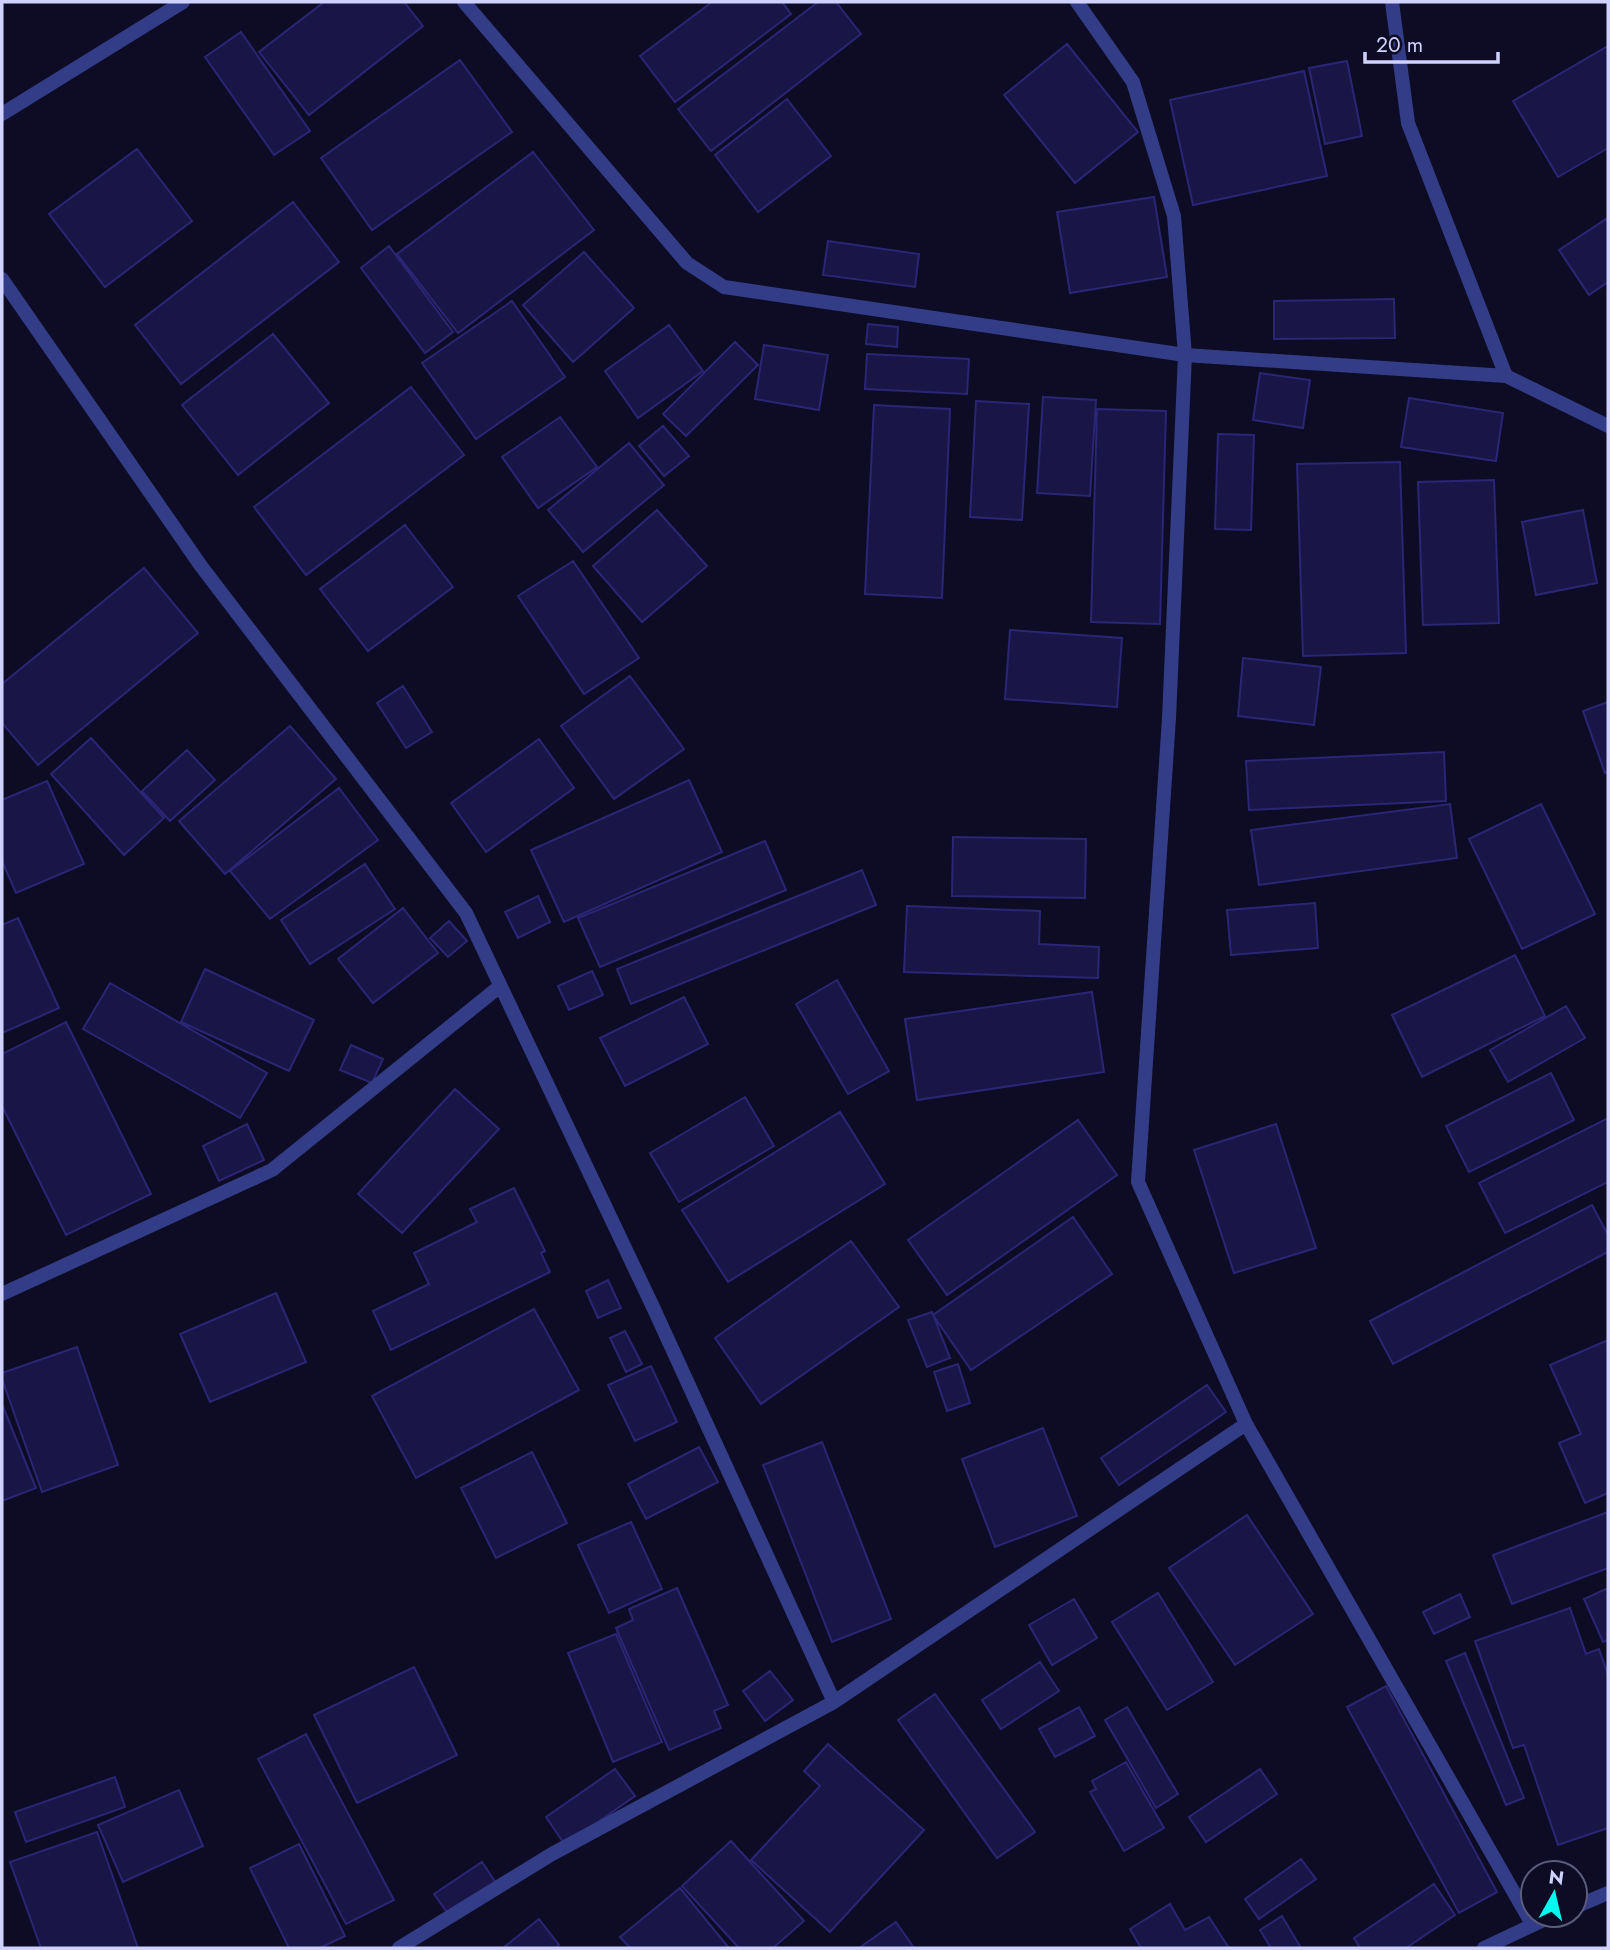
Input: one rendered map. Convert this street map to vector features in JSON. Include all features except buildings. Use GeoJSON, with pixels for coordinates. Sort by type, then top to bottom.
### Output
{"type":"FeatureCollection","features":[{"type":"Feature","properties":{"kind":"street"},"geometry":{"type":"LineString","coordinates":[[2,114],[183,2]]}},
{"type":"Feature","properties":{"kind":"street"},"geometry":{"type":"LineString","coordinates":[[464,2],[687,263],[724,287],[1185,355],[1506,376],[1608,426]]}},
{"type":"Feature","properties":{"kind":"street"},"geometry":{"type":"LineString","coordinates":[[1077,2],[1133,82],[1174,216],[1185,355],[1169,718],[1138,1182],[1246,1424],[1519,1901]]}},
{"type":"Feature","properties":{"kind":"street"},"geometry":{"type":"LineString","coordinates":[[1392,2],[1408,123],[1506,376]]}},
{"type":"Feature","properties":{"kind":"street"},"geometry":{"type":"LineString","coordinates":[[2,279],[201,566],[466,914],[653,1307],[834,1702]]}},
{"type":"Feature","properties":{"kind":"street"},"geometry":{"type":"LineString","coordinates":[[2,1294],[272,1170],[499,987]]}},
{"type":"Feature","properties":{"kind":"street"},"geometry":{"type":"LineString","coordinates":[[399,1948],[552,1854],[834,1702],[1246,1424]]}},
{"type":"Feature","properties":{"kind":"street"},"geometry":{"type":"LineString","coordinates":[[1589,1901],[1608,1894]]}},
{"type":"Feature","properties":{"kind":"street"},"geometry":{"type":"LineString","coordinates":[[1484,1948],[1522,1929]]}}]}
